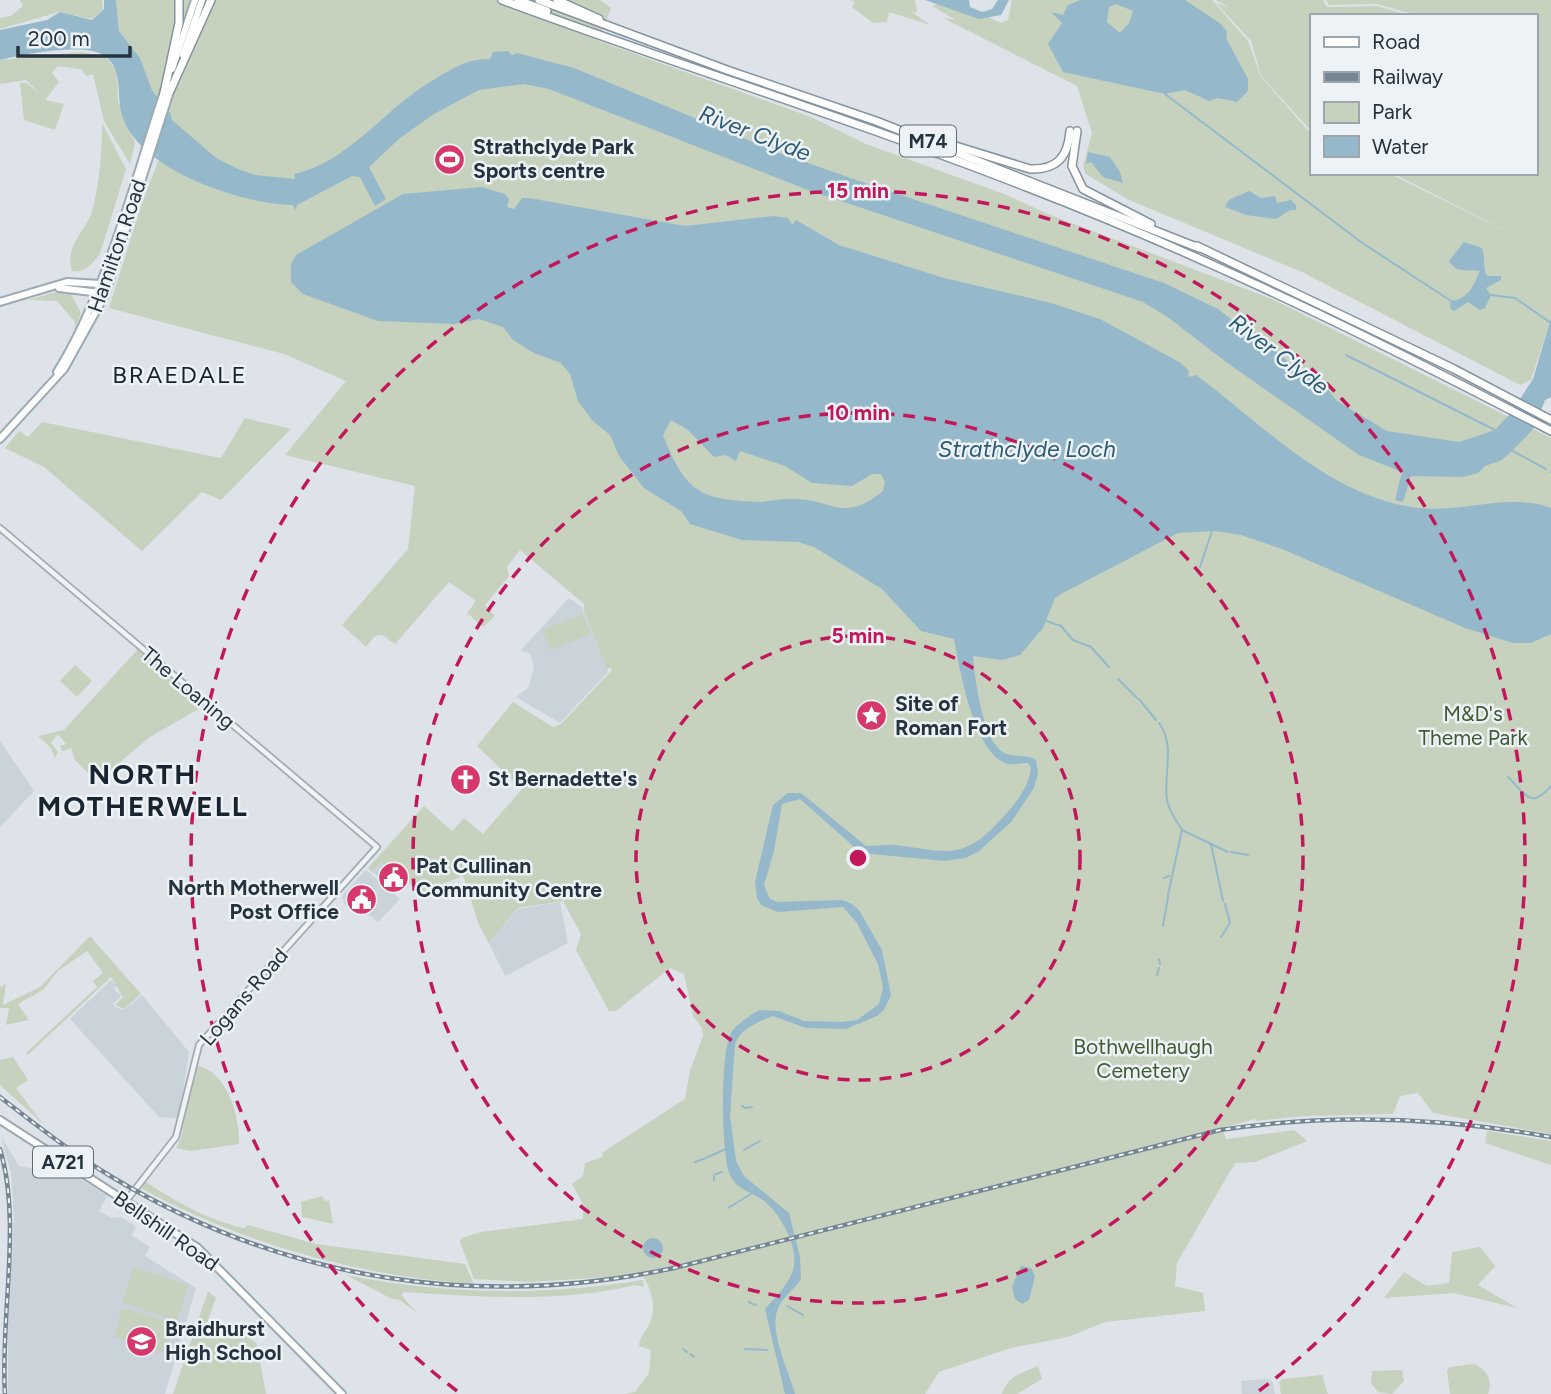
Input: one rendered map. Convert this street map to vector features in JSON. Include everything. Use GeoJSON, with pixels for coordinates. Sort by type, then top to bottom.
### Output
{"type":"FeatureCollection","features":[{"type":"Feature","properties":{"kind":"highway"},"geometry":{"type":"LineString","coordinates":[[166,95],[179,23],[179,0]]}},
{"type":"Feature","properties":{"kind":"highway"},"geometry":{"type":"LineString","coordinates":[[166,95],[211,0]]}},
{"type":"Feature","properties":{"kind":"highway","name":"M74"},"geometry":{"type":"LineString","coordinates":[[502,0],[953,159],[1076,207],[1402,353],[1551,431]]}},
{"type":"Feature","properties":{"kind":"highway","name":"M74"},"geometry":{"type":"LineString","coordinates":[[518,0],[596,32]]}},
{"type":"Feature","properties":{"kind":"highway","name":"M74"},"geometry":{"type":"LineString","coordinates":[[539,0],[654,44],[876,121],[1199,248],[1489,387],[1551,420]]}},
{"type":"Feature","properties":{"kind":"highway","name":"M74"},"geometry":{"type":"LineString","coordinates":[[557,0],[600,22]]}},
{"type":"Feature","properties":{"kind":"highway"},"geometry":{"type":"LineString","coordinates":[[876,121],[1030,169],[1044,170],[1058,164],[1065,155],[1073,131],[1072,166],[1083,189],[1199,248]]}},
{"type":"Feature","properties":{"kind":"main road"},"geometry":{"type":"LineString","coordinates":[[166,95],[195,0]]}},
{"type":"Feature","properties":{"kind":"main road"},"geometry":{"type":"LineString","coordinates":[[166,95],[202,0]]}},
{"type":"Feature","properties":{"kind":"main road","name":"Hamilton Road"},"geometry":{"type":"LineString","coordinates":[[50,383],[71,350],[97,292],[166,95]]}},
{"type":"Feature","properties":{"kind":"main road","name":"Hamilton Road"},"geometry":{"type":"LineString","coordinates":[[1,437],[72,357],[105,295],[142,164]]}},
{"type":"Feature","properties":{"kind":"main road"},"geometry":{"type":"LineString","coordinates":[[0,302],[67,282],[100,284]]}},
{"type":"Feature","properties":{"kind":"main road"},"geometry":{"type":"LineString","coordinates":[[54,287],[105,295]]}},
{"type":"Feature","properties":{"kind":"main road","name":"Bellshill Road"},"geometry":{"type":"LineString","coordinates":[[0,1120],[212,1259],[342,1394]]}},
{"type":"Feature","properties":{"kind":"street","name":"The Loaning"},"geometry":{"type":"LineString","coordinates":[[0,528],[377,847]]}},
{"type":"Feature","properties":{"kind":"street","name":"Logans Road"},"geometry":{"type":"LineString","coordinates":[[126,1201],[176,1137],[200,1045],[377,847]]}},
{"type":"Feature","properties":{"kind":"shaded area"},"geometry":{"type":"Polygon","coordinates":[[[569,598],[582,607],[608,672],[560,723],[516,697],[528,688],[534,668],[530,653],[520,651],[569,598]]]}},
{"type":"Feature","properties":{"kind":"shaded area"},"geometry":{"type":"Polygon","coordinates":[[[0,741],[34,791],[0,827],[0,741]]]}},
{"type":"Feature","properties":{"kind":"shaded area"},"geometry":{"type":"Polygon","coordinates":[[[382,862],[396,866],[406,875],[407,882],[397,892],[371,871],[382,862]]]}},
{"type":"Feature","properties":{"kind":"shaded area"},"geometry":{"type":"Polygon","coordinates":[[[366,870],[400,899],[378,922],[363,910],[357,915],[345,905],[342,896],[366,870]]]}},
{"type":"Feature","properties":{"kind":"shaded area"},"geometry":{"type":"Polygon","coordinates":[[[560,902],[568,943],[505,976],[489,943],[518,909],[560,902]]]}},
{"type":"Feature","properties":{"kind":"shaded area"},"geometry":{"type":"Polygon","coordinates":[[[111,980],[116,985],[114,990],[122,995],[113,1004],[115,1007],[124,1010],[142,995],[189,1052],[179,1118],[159,1117],[70,1019],[111,980]]]}},
{"type":"Feature","properties":{"kind":"shaded area"},"geometry":{"type":"Polygon","coordinates":[[[1,1137],[19,1166],[34,1169],[41,1154],[107,1196],[99,1211],[112,1218],[121,1217],[136,1227],[131,1235],[150,1247],[145,1256],[196,1288],[165,1394],[8,1394],[8,1311],[14,1218],[11,1173],[1,1137]]]}},
{"type":"Feature","properties":{"kind":"shaded area"},"geometry":{"type":"Polygon","coordinates":[[[1268,1379],[1273,1382],[1275,1394],[1242,1394],[1241,1381],[1268,1379]]]}},
{"type":"Feature","properties":{"kind":"green space"},"geometry":{"type":"Polygon","coordinates":[[[20,0],[102,0],[103,9],[92,19],[59,12],[0,29],[0,18],[11,16],[23,6],[20,0]]]}},
{"type":"Feature","properties":{"kind":"green space"},"geometry":{"type":"Polygon","coordinates":[[[116,0],[600,0],[611,8],[599,41],[811,117],[866,144],[1004,194],[1048,214],[1272,299],[1551,438],[1551,1134],[1433,1113],[1418,1093],[1400,1096],[1393,1114],[1255,1119],[1222,1128],[1226,1139],[1294,1130],[1307,1141],[1255,1162],[1236,1163],[1229,1173],[1177,1263],[1175,1286],[1203,1293],[1205,1311],[1105,1322],[1068,1337],[1011,1348],[939,1372],[925,1394],[624,1394],[635,1392],[649,1373],[651,1350],[639,1346],[649,1325],[653,1306],[651,1293],[642,1275],[529,1282],[474,1279],[460,1242],[462,1238],[481,1232],[583,1219],[583,1204],[572,1184],[583,1176],[585,1163],[602,1157],[603,1152],[685,1099],[690,1071],[703,1036],[702,1028],[693,1016],[684,974],[670,968],[616,1011],[609,1011],[576,950],[581,934],[563,901],[518,908],[489,943],[479,925],[463,876],[418,894],[396,866],[392,870],[382,862],[371,871],[368,868],[424,806],[452,831],[464,818],[483,834],[522,789],[477,746],[513,702],[553,727],[561,724],[612,670],[610,667],[607,670],[584,611],[584,604],[520,550],[507,567],[509,576],[485,605],[495,616],[483,627],[467,613],[476,601],[449,582],[395,644],[382,635],[375,636],[366,647],[342,625],[408,549],[415,486],[285,455],[346,381],[284,354],[109,308],[141,206],[173,122],[152,90],[140,58],[119,31],[116,0]]]}},
{"type":"Feature","properties":{"kind":"green space"},"geometry":{"type":"Polygon","coordinates":[[[850,0],[915,0],[917,13],[910,11],[931,25],[889,12],[887,22],[873,23],[852,7],[855,2],[850,0]]]}},
{"type":"Feature","properties":{"kind":"green space"},"geometry":{"type":"Polygon","coordinates":[[[950,0],[1001,23],[1008,20],[1012,0],[1212,0],[1248,41],[1261,77],[1310,133],[1310,175],[1392,175],[1525,240],[1396,175],[1537,175],[1537,14],[1413,14],[1377,4],[1329,5],[1326,0],[1551,0],[1551,318],[1531,380],[1520,385],[1302,272],[1127,199],[1086,174],[1083,166],[1092,133],[1077,86],[943,18],[956,20],[932,6],[950,0]]]}},
{"type":"Feature","properties":{"kind":"green space"},"geometry":{"type":"Polygon","coordinates":[[[1215,0],[1323,0],[1327,7],[1377,6],[1404,14],[1310,14],[1310,130],[1261,76],[1251,41],[1216,3],[1230,8],[1215,0]]]}},
{"type":"Feature","properties":{"kind":"green space"},"geometry":{"type":"Polygon","coordinates":[[[81,52],[106,57],[117,71],[118,102],[135,143],[130,164],[104,121],[93,74],[86,76],[81,69],[58,66],[52,73],[59,82],[45,100],[64,104],[55,130],[24,120],[20,83],[26,83],[39,93],[26,80],[0,84],[0,60],[81,52]]]}},
{"type":"Feature","properties":{"kind":"green space"},"geometry":{"type":"Polygon","coordinates":[[[102,123],[126,169],[100,254],[84,269],[72,271],[70,262],[73,247],[89,219],[95,200],[102,123]]]}},
{"type":"Feature","properties":{"kind":"green space"},"geometry":{"type":"Polygon","coordinates":[[[56,292],[70,292],[81,313],[75,328],[75,322],[57,301],[29,300],[56,292]]]}},
{"type":"Feature","properties":{"kind":"green space"},"geometry":{"type":"Polygon","coordinates":[[[245,418],[291,429],[221,500],[202,492],[142,551],[44,467],[5,448],[19,431],[28,437],[42,422],[221,458],[245,418]]]}},
{"type":"Feature","properties":{"kind":"green space"},"geometry":{"type":"Polygon","coordinates":[[[582,614],[591,634],[551,650],[542,630],[582,614]]]}},
{"type":"Feature","properties":{"kind":"green space"},"geometry":{"type":"Polygon","coordinates":[[[138,649],[204,706],[150,737],[108,772],[93,778],[75,760],[71,748],[62,751],[60,746],[66,744],[58,734],[51,743],[58,752],[55,758],[51,748],[38,736],[64,730],[138,649]]]}},
{"type":"Feature","properties":{"kind":"green space"},"geometry":{"type":"Polygon","coordinates":[[[75,665],[92,681],[77,697],[60,681],[75,665]]]}},
{"type":"Feature","properties":{"kind":"green space"},"geometry":{"type":"Polygon","coordinates":[[[90,936],[141,994],[124,1009],[115,1005],[123,997],[111,977],[28,1055],[26,1053],[97,987],[93,981],[103,973],[87,951],[58,971],[43,990],[18,1004],[29,1020],[6,1025],[9,1008],[0,1008],[0,987],[6,984],[3,1005],[40,987],[90,936]]]}},
{"type":"Feature","properties":{"kind":"green space"},"geometry":{"type":"Polygon","coordinates":[[[13,1057],[28,1080],[16,1088],[43,1124],[0,1085],[0,1060],[13,1057]]]}},
{"type":"Feature","properties":{"kind":"green space"},"geometry":{"type":"Polygon","coordinates":[[[195,1065],[216,1076],[223,1085],[234,1108],[239,1144],[191,1151],[176,1148],[181,1139],[195,1065]]]}},
{"type":"Feature","properties":{"kind":"green space"},"geometry":{"type":"Polygon","coordinates":[[[1487,1131],[1551,1141],[1551,1165],[1485,1143],[1487,1131]]]}},
{"type":"Feature","properties":{"kind":"green space"},"geometry":{"type":"Polygon","coordinates":[[[146,1182],[193,1210],[230,1225],[244,1228],[248,1225],[316,1244],[465,1264],[474,1284],[387,1274],[302,1254],[220,1226],[180,1208],[141,1188],[146,1182]]]}},
{"type":"Feature","properties":{"kind":"green space"},"geometry":{"type":"Polygon","coordinates":[[[322,1196],[325,1201],[329,1200],[333,1224],[302,1217],[301,1202],[322,1196]]]}},
{"type":"Feature","properties":{"kind":"green space"},"geometry":{"type":"Polygon","coordinates":[[[1480,1247],[1495,1266],[1478,1285],[1517,1308],[1454,1293],[1384,1298],[1404,1272],[1427,1286],[1449,1283],[1452,1252],[1480,1247]]]}},
{"type":"Feature","properties":{"kind":"green space"},"geometry":{"type":"Polygon","coordinates":[[[134,1267],[189,1285],[177,1321],[122,1303],[134,1267]]]}},
{"type":"Feature","properties":{"kind":"green space"},"geometry":{"type":"Polygon","coordinates":[[[346,1275],[457,1290],[531,1291],[643,1280],[644,1287],[635,1285],[578,1294],[520,1297],[404,1292],[401,1295],[417,1313],[400,1300],[392,1299],[346,1275]]]}},
{"type":"Feature","properties":{"kind":"green space"},"geometry":{"type":"Polygon","coordinates":[[[208,1291],[216,1298],[206,1326],[214,1333],[242,1331],[257,1344],[266,1394],[173,1394],[208,1291]]]}},
{"type":"Feature","properties":{"kind":"green space"},"geometry":{"type":"Polygon","coordinates":[[[122,1308],[174,1323],[165,1352],[114,1337],[122,1308]]]}},
{"type":"Feature","properties":{"kind":"green space"},"geometry":{"type":"Polygon","coordinates":[[[1474,1364],[1488,1376],[1488,1394],[1450,1394],[1447,1371],[1450,1367],[1474,1364]]]}},
{"type":"Feature","properties":{"kind":"green space"},"geometry":{"type":"Polygon","coordinates":[[[1038,1366],[1042,1379],[1017,1394],[1002,1394],[1011,1379],[1038,1366]]]}},
{"type":"Feature","properties":{"kind":"green space"},"geometry":{"type":"Polygon","coordinates":[[[1402,1370],[1404,1381],[1392,1394],[1378,1392],[1371,1383],[1372,1371],[1402,1370]]]}},
{"type":"Feature","properties":{"kind":"green space"},"geometry":{"type":"Polygon","coordinates":[[[1322,1375],[1328,1394],[1281,1394],[1279,1382],[1282,1379],[1322,1375]]]}},
{"type":"Feature","properties":{"kind":"water","name":"River Clyde"},"geometry":{"type":"Polygon","coordinates":[[[104,0],[116,0],[119,31],[140,58],[152,90],[171,114],[172,120],[216,158],[255,175],[295,179],[294,174],[313,168],[348,148],[427,84],[464,63],[490,59],[493,52],[508,51],[512,55],[517,53],[574,68],[774,151],[1164,283],[1218,309],[1245,330],[1256,333],[1257,341],[1270,346],[1304,375],[1325,386],[1337,401],[1387,431],[1459,442],[1495,430],[1510,414],[1533,379],[1551,318],[1551,397],[1545,400],[1535,427],[1502,460],[1485,466],[1478,473],[1463,477],[1411,476],[1403,502],[1395,500],[1402,472],[1359,455],[1143,302],[808,190],[549,89],[524,84],[479,90],[434,114],[400,138],[369,167],[386,199],[375,206],[360,177],[352,176],[297,205],[295,210],[293,205],[271,203],[220,191],[169,167],[148,152],[132,135],[122,115],[115,68],[105,56],[84,50],[69,50],[38,52],[0,60],[0,30],[47,20],[60,12],[92,20],[104,9],[104,0]]]}},
{"type":"Feature","properties":{"kind":"water"},"geometry":{"type":"Polygon","coordinates":[[[925,0],[969,0],[970,7],[982,12],[992,9],[998,0],[1009,0],[1001,15],[979,19],[925,0]]]}},
{"type":"Feature","properties":{"kind":"water"},"geometry":{"type":"Polygon","coordinates":[[[1080,0],[1185,0],[1221,24],[1227,32],[1226,38],[1248,79],[1248,91],[1237,102],[1218,98],[1209,101],[1185,90],[1165,94],[1063,72],[1048,44],[1062,23],[1051,12],[1063,15],[1068,5],[1080,0]],[[1116,4],[1109,7],[1107,22],[1120,33],[1129,23],[1133,11],[1116,4]]]}},
{"type":"Feature","properties":{"kind":"water"},"geometry":{"type":"Polygon","coordinates":[[[1088,152],[1110,157],[1120,172],[1123,183],[1103,177],[1091,162],[1086,164],[1088,152]]]}},
{"type":"Feature","properties":{"kind":"water","name":"Strathclyde Loch"},"geometry":{"type":"Polygon","coordinates":[[[482,187],[505,194],[509,199],[507,207],[514,209],[522,198],[529,198],[685,226],[774,216],[788,218],[792,225],[796,220],[839,245],[944,278],[1051,303],[1100,319],[1181,363],[1189,371],[1188,377],[1196,375],[1299,456],[1355,490],[1418,508],[1519,502],[1551,508],[1551,634],[1531,643],[1513,643],[1465,628],[1282,549],[1241,535],[1215,531],[1178,533],[1055,598],[1043,628],[1020,655],[1002,660],[973,656],[988,732],[1004,753],[1036,760],[1038,774],[1034,788],[1012,821],[978,852],[965,858],[945,861],[861,853],[800,799],[782,804],[774,851],[764,885],[770,899],[778,902],[842,900],[852,904],[859,910],[882,950],[891,995],[884,1010],[877,1016],[846,1029],[806,1028],[773,1016],[745,1030],[735,1044],[730,1116],[736,1161],[744,1176],[789,1213],[800,1257],[801,1279],[779,1306],[776,1315],[777,1338],[795,1394],[785,1394],[765,1309],[791,1275],[794,1252],[776,1213],[763,1200],[737,1184],[730,1175],[725,1147],[723,1104],[727,1044],[736,1027],[760,1010],[779,1011],[804,1021],[857,1020],[879,1004],[883,987],[878,964],[857,923],[843,907],[778,912],[761,905],[757,898],[755,882],[773,805],[788,793],[801,793],[866,846],[891,845],[955,850],[978,840],[1005,815],[1022,793],[1031,768],[1028,763],[1004,763],[991,752],[983,739],[969,706],[954,639],[921,631],[882,589],[814,547],[798,542],[742,540],[690,524],[681,511],[644,488],[619,456],[610,435],[592,420],[578,401],[570,374],[561,363],[534,353],[513,340],[503,327],[479,319],[455,324],[378,321],[303,294],[291,282],[291,264],[296,255],[403,194],[482,187]],[[671,420],[663,435],[687,480],[708,495],[739,501],[807,500],[848,508],[869,501],[883,491],[885,482],[881,474],[872,474],[852,486],[812,483],[785,466],[740,451],[736,461],[726,455],[714,457],[688,430],[671,420]]]}},
{"type":"Feature","properties":{"kind":"water"},"geometry":{"type":"Polygon","coordinates":[[[1249,191],[1261,198],[1275,196],[1277,203],[1291,200],[1296,205],[1296,210],[1290,210],[1276,219],[1246,215],[1225,207],[1229,200],[1249,191]]]}},
{"type":"Feature","properties":{"kind":"water"},"geometry":{"type":"Polygon","coordinates":[[[1464,242],[1482,248],[1487,276],[1501,276],[1501,280],[1486,288],[1491,295],[1485,308],[1480,310],[1468,302],[1454,311],[1450,308],[1451,301],[1462,298],[1470,291],[1480,271],[1459,270],[1449,261],[1464,242]]]}},
{"type":"Feature","properties":{"kind":"water"},"geometry":{"type":"Polygon","coordinates":[[[653,1238],[660,1241],[663,1248],[660,1255],[653,1258],[646,1255],[643,1248],[646,1241],[653,1238]]]}},
{"type":"Feature","properties":{"kind":"water"},"geometry":{"type":"Polygon","coordinates":[[[1021,1266],[1031,1268],[1035,1276],[1029,1300],[1022,1304],[1015,1299],[1012,1287],[1021,1266]]]}},
{"type":"Feature","properties":{"kind":"waterway"},"geometry":{"type":"LineString","coordinates":[[1165,94],[1361,242],[1451,301]]}},
{"type":"Feature","properties":{"kind":"waterway"},"geometry":{"type":"LineString","coordinates":[[1491,295],[1515,298],[1551,323]]}},
{"type":"Feature","properties":{"kind":"waterway"},"geometry":{"type":"LineString","coordinates":[[1346,355],[1495,430]]}},
{"type":"Feature","properties":{"kind":"waterway"},"geometry":{"type":"LineString","coordinates":[[1511,450],[1546,469]]}},
{"type":"Feature","properties":{"kind":"waterway"},"geometry":{"type":"LineString","coordinates":[[1200,567],[1212,531]]}},
{"type":"Feature","properties":{"kind":"waterway"},"geometry":{"type":"LineString","coordinates":[[1046,621],[1061,626],[1073,640],[1091,647],[1109,667]]}},
{"type":"Feature","properties":{"kind":"waterway"},"geometry":{"type":"LineString","coordinates":[[1118,679],[1137,698]]}},
{"type":"Feature","properties":{"kind":"waterway"},"geometry":{"type":"LineString","coordinates":[[1139,699],[1156,720]]}},
{"type":"Feature","properties":{"kind":"waterway"},"geometry":{"type":"LineString","coordinates":[[1159,723],[1167,741],[1168,804],[1182,830],[1168,895]]}},
{"type":"Feature","properties":{"kind":"waterway"},"geometry":{"type":"LineString","coordinates":[[1508,777],[1528,797],[1538,797],[1551,786]]}},
{"type":"Feature","properties":{"kind":"waterway"},"geometry":{"type":"LineString","coordinates":[[1182,830],[1211,844],[1223,901]]}},
{"type":"Feature","properties":{"kind":"waterway"},"geometry":{"type":"LineString","coordinates":[[1211,844],[1228,852]]}},
{"type":"Feature","properties":{"kind":"waterway"},"geometry":{"type":"LineString","coordinates":[[1231,852],[1248,855]]}},
{"type":"Feature","properties":{"kind":"waterway"},"geometry":{"type":"LineString","coordinates":[[1164,878],[1169,876]]}},
{"type":"Feature","properties":{"kind":"waterway"},"geometry":{"type":"LineString","coordinates":[[1163,926],[1168,897]]}},
{"type":"Feature","properties":{"kind":"waterway"},"geometry":{"type":"LineString","coordinates":[[1221,937],[1230,923],[1225,904]]}},
{"type":"Feature","properties":{"kind":"waterway"},"geometry":{"type":"LineString","coordinates":[[1159,959],[1160,964]]}},
{"type":"Feature","properties":{"kind":"waterway"},"geometry":{"type":"LineString","coordinates":[[1157,975],[1159,968]]}},
{"type":"Feature","properties":{"kind":"waterway"},"geometry":{"type":"LineString","coordinates":[[745,1108],[752,1107]]}},
{"type":"Feature","properties":{"kind":"waterway"},"geometry":{"type":"LineString","coordinates":[[744,1150],[760,1141]]}},
{"type":"Feature","properties":{"kind":"waterway"},"geometry":{"type":"LineString","coordinates":[[708,1157],[726,1149]]}},
{"type":"Feature","properties":{"kind":"waterway"},"geometry":{"type":"LineString","coordinates":[[695,1162],[706,1158]]}},
{"type":"Feature","properties":{"kind":"waterway"},"geometry":{"type":"LineString","coordinates":[[716,1174],[722,1172]]}},
{"type":"Feature","properties":{"kind":"waterway"},"geometry":{"type":"LineString","coordinates":[[714,1175],[714,1180]]}},
{"type":"Feature","properties":{"kind":"waterway"},"geometry":{"type":"LineString","coordinates":[[728,1208],[751,1194]]}},
{"type":"Feature","properties":{"kind":"waterway"},"geometry":{"type":"LineString","coordinates":[[787,1306],[803,1315]]}},
{"type":"Feature","properties":{"kind":"waterway"},"geometry":{"type":"LineString","coordinates":[[683,1349],[687,1352]]}},
{"type":"Feature","properties":{"kind":"waterway"},"geometry":{"type":"LineString","coordinates":[[745,1349],[767,1350]]}},
{"type":"Feature","properties":{"kind":"waterway"},"geometry":{"type":"LineString","coordinates":[[690,1354],[694,1357]]}},
{"type":"Feature","properties":{"kind":"railway"},"geometry":{"type":"LineString","coordinates":[[0,1097],[68,1149],[112,1177],[178,1212],[245,1241],[314,1263],[384,1277],[456,1285],[528,1286],[601,1280],[674,1268],[1220,1130],[1344,1119],[1468,1125],[1551,1137]]}},
{"type":"Feature","properties":{"kind":"railway"},"geometry":{"type":"LineString","coordinates":[[0,1149],[6,1177],[10,1238],[5,1394]]}},
{"type":"Feature","properties":{"kind":"place","name":"Strathclyde Park Sports centre"},"geometry":{"type":"Point","coordinates":[450,159]}},
{"type":"Feature","properties":{"kind":"place","name":"Site of Roman Fort"},"geometry":{"type":"Point","coordinates":[872,716]}},
{"type":"Feature","properties":{"kind":"place","name":"St Bernadette's"},"geometry":{"type":"Point","coordinates":[465,779]}},
{"type":"Feature","properties":{"kind":"place","name":"Pat Cullinan Community Centre"},"geometry":{"type":"Point","coordinates":[393,878]}},
{"type":"Feature","properties":{"kind":"place","name":"North Motherwell Post Office"},"geometry":{"type":"Point","coordinates":[362,900]}},
{"type":"Feature","properties":{"kind":"place","name":"Braidhurst High School"},"geometry":{"type":"Point","coordinates":[142,1341]}},
{"type":"Feature","properties":{"kind":"district","name":"BRAEDALE"},"geometry":{"type":"Point","coordinates":[180,375]}},
{"type":"Feature","properties":{"kind":"district","name":"NORTH MOTHERWELL"},"geometry":{"type":"Point","coordinates":[143,790]}},
{"type":"Feature","properties":{"kind":"park label","name":"M&D's Theme Park"},"geometry":{"type":"Point","coordinates":[1473,726]}},
{"type":"Feature","properties":{"kind":"park label","name":"Bothwellhaugh Cemetery"},"geometry":{"type":"Point","coordinates":[1143,1059]}}]}
